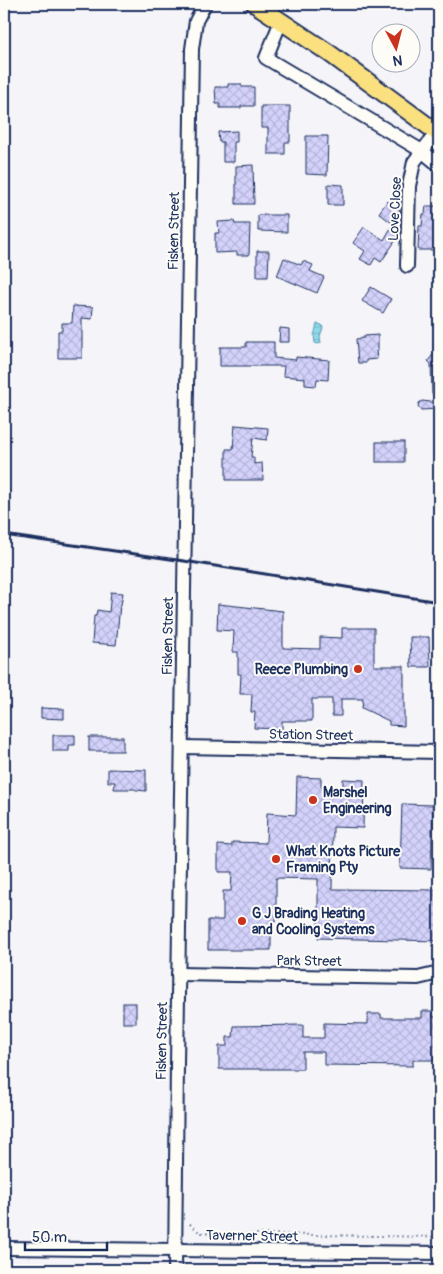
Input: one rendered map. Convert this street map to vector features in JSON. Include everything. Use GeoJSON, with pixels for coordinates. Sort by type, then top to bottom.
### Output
{"type":"FeatureCollection","features":[{"type":"Feature","properties":{"kind":"main road"},"geometry":{"type":"LineString","coordinates":[[255,4],[329,52],[438,133]]}},
{"type":"Feature","properties":{"kind":"street","name":"Fisken Street"},"geometry":{"type":"LineString","coordinates":[[175,1270],[192,49],[196,21],[204,4]]}},
{"type":"Feature","properties":{"kind":"street"},"geometry":{"type":"LineString","coordinates":[[281,21],[266,58],[422,151],[439,165]]}},
{"type":"Feature","properties":{"kind":"street","name":"Love Close"},"geometry":{"type":"LineString","coordinates":[[408,266],[409,186],[414,162],[438,133]]}},
{"type":"Feature","properties":{"kind":"street","name":"Station Street"},"geometry":{"type":"LineString","coordinates":[[182,747],[439,752]]}},
{"type":"Feature","properties":{"kind":"street","name":"Park Street"},"geometry":{"type":"LineString","coordinates":[[178,974],[418,978],[439,973]]}},
{"type":"Feature","properties":{"kind":"street","name":"Taverner Street"},"geometry":{"type":"LineString","coordinates":[[4,1248],[439,1253]]}},
{"type":"Feature","properties":{"kind":"path"},"geometry":{"type":"LineString","coordinates":[[190,1224],[200,1233],[439,1237]]}},
{"type":"Feature","properties":{"kind":"path"},"geometry":{"type":"LineString","coordinates":[[240,1265],[439,1268]]}},
{"type":"Feature","properties":{"kind":"green space"},"geometry":{"type":"Polygon","coordinates":[[[259,1268],[338,1269],[338,1270],[217,1270],[259,1268]]]}},
{"type":"Feature","properties":{"kind":"water"},"geometry":{"type":"Polygon","coordinates":[[[317,324],[322,325],[323,328],[320,336],[321,343],[318,344],[315,343],[314,336],[317,324]]]}},
{"type":"Feature","properties":{"kind":"building"},"geometry":{"type":"Polygon","coordinates":[[[228,84],[254,87],[254,106],[220,108],[220,104],[216,104],[215,87],[228,87],[228,84]]]}},
{"type":"Feature","properties":{"kind":"building"},"geometry":{"type":"Polygon","coordinates":[[[261,106],[290,106],[290,142],[285,142],[285,154],[268,154],[268,128],[261,128],[261,106]]]}},
{"type":"Feature","properties":{"kind":"building"},"geometry":{"type":"Polygon","coordinates":[[[237,131],[237,142],[234,142],[234,162],[223,162],[223,142],[219,142],[218,132],[237,131]]]}},
{"type":"Feature","properties":{"kind":"building"},"geometry":{"type":"Polygon","coordinates":[[[306,136],[328,136],[327,175],[306,174],[306,136]]]}},
{"type":"Feature","properties":{"kind":"building"},"geometry":{"type":"Polygon","coordinates":[[[253,165],[254,204],[236,204],[236,166],[253,165]]]}},
{"type":"Feature","properties":{"kind":"building"},"geometry":{"type":"Polygon","coordinates":[[[328,184],[343,185],[343,205],[328,205],[328,184]]]}},
{"type":"Feature","properties":{"kind":"building"},"geometry":{"type":"Polygon","coordinates":[[[387,201],[400,210],[400,214],[393,224],[379,213],[387,201]]]}},
{"type":"Feature","properties":{"kind":"building"},"geometry":{"type":"Polygon","coordinates":[[[426,206],[439,206],[438,250],[418,250],[419,226],[422,226],[426,206]]]}},
{"type":"Feature","properties":{"kind":"building"},"geometry":{"type":"Polygon","coordinates":[[[258,215],[287,215],[287,232],[258,231],[258,215]]]}},
{"type":"Feature","properties":{"kind":"building"},"geometry":{"type":"Polygon","coordinates":[[[234,221],[235,224],[250,224],[249,255],[237,255],[237,252],[215,253],[215,233],[219,233],[218,222],[234,221]]]}},
{"type":"Feature","properties":{"kind":"building"},"geometry":{"type":"Polygon","coordinates":[[[392,226],[400,230],[400,234],[381,262],[375,258],[371,265],[360,259],[365,251],[353,243],[364,227],[384,240],[392,226]]]}},
{"type":"Feature","properties":{"kind":"building"},"geometry":{"type":"Polygon","coordinates":[[[257,251],[269,251],[268,277],[257,277],[257,251]]]}},
{"type":"Feature","properties":{"kind":"building"},"geometry":{"type":"Polygon","coordinates":[[[284,258],[301,265],[303,261],[313,265],[310,271],[324,277],[317,293],[277,276],[284,258]]]}},
{"type":"Feature","properties":{"kind":"building"},"geometry":{"type":"Polygon","coordinates":[[[371,287],[391,299],[383,313],[362,301],[371,287]]]}},
{"type":"Feature","properties":{"kind":"building"},"geometry":{"type":"Polygon","coordinates":[[[73,306],[93,307],[92,319],[82,318],[82,358],[58,358],[58,331],[62,331],[62,323],[72,323],[73,306]]]}},
{"type":"Feature","properties":{"kind":"building"},"geometry":{"type":"Polygon","coordinates":[[[280,328],[289,329],[289,342],[279,342],[280,328]]]}},
{"type":"Feature","properties":{"kind":"building"},"geometry":{"type":"Polygon","coordinates":[[[378,335],[377,359],[366,360],[366,363],[358,363],[356,339],[364,338],[364,336],[378,335]]]}},
{"type":"Feature","properties":{"kind":"building"},"geometry":{"type":"Polygon","coordinates":[[[246,342],[274,342],[274,358],[296,360],[296,357],[329,360],[328,380],[317,379],[316,386],[305,385],[305,378],[283,376],[284,366],[220,366],[220,347],[246,347],[246,342]]]}},
{"type":"Feature","properties":{"kind":"building"},"geometry":{"type":"Polygon","coordinates":[[[439,347],[439,394],[432,394],[431,364],[428,361],[439,347]]]}},
{"type":"Feature","properties":{"kind":"building"},"geometry":{"type":"Polygon","coordinates":[[[422,401],[439,403],[439,409],[421,410],[418,406],[422,401]]]}},
{"type":"Feature","properties":{"kind":"building"},"geometry":{"type":"Polygon","coordinates":[[[235,425],[268,428],[267,440],[253,438],[251,457],[254,457],[254,464],[262,463],[263,480],[226,480],[226,449],[233,449],[235,425]]]}},
{"type":"Feature","properties":{"kind":"building"},"geometry":{"type":"Polygon","coordinates":[[[376,442],[404,442],[404,462],[376,462],[376,442]]]}},
{"type":"Feature","properties":{"kind":"building"},"geometry":{"type":"Polygon","coordinates":[[[111,592],[123,593],[116,645],[92,643],[94,616],[96,616],[97,610],[109,612],[111,592]]]}},
{"type":"Feature","properties":{"kind":"building"},"geometry":{"type":"Polygon","coordinates":[[[218,604],[283,611],[283,648],[320,649],[320,637],[342,638],[342,628],[374,628],[374,666],[404,666],[404,726],[389,725],[389,721],[362,708],[363,699],[341,699],[341,716],[332,716],[332,699],[312,699],[312,721],[282,721],[282,729],[254,728],[255,712],[251,712],[252,694],[240,694],[241,674],[238,674],[238,652],[233,652],[234,631],[217,630],[218,604]]]}},
{"type":"Feature","properties":{"kind":"building"},"geometry":{"type":"Polygon","coordinates":[[[410,637],[429,637],[430,667],[411,667],[410,637]]]}},
{"type":"Feature","properties":{"kind":"building"},"geometry":{"type":"Polygon","coordinates":[[[41,708],[64,709],[64,719],[41,718],[41,708]]]}},
{"type":"Feature","properties":{"kind":"building"},"geometry":{"type":"Polygon","coordinates":[[[53,735],[75,735],[75,745],[69,745],[69,751],[53,751],[53,735]]]}},
{"type":"Feature","properties":{"kind":"building"},"geometry":{"type":"Polygon","coordinates":[[[89,737],[123,737],[123,751],[89,751],[89,737]]]}},
{"type":"Feature","properties":{"kind":"building"},"geometry":{"type":"Polygon","coordinates":[[[108,769],[146,770],[146,791],[114,789],[115,782],[108,782],[108,769]]]}},
{"type":"Feature","properties":{"kind":"building"},"geometry":{"type":"Polygon","coordinates":[[[297,777],[321,778],[321,787],[343,788],[343,779],[364,780],[363,828],[333,827],[332,889],[439,890],[439,941],[318,938],[318,879],[276,878],[276,921],[271,921],[271,950],[208,950],[208,920],[223,920],[223,891],[231,891],[232,872],[218,872],[218,845],[232,846],[232,842],[266,843],[267,813],[296,815],[297,777]]]}},
{"type":"Feature","properties":{"kind":"building"},"geometry":{"type":"Polygon","coordinates":[[[402,804],[433,805],[431,869],[400,868],[402,804]]]}},
{"type":"Feature","properties":{"kind":"building"},"geometry":{"type":"Polygon","coordinates":[[[123,1003],[136,1003],[136,1023],[123,1023],[123,1003]]]}},
{"type":"Feature","properties":{"kind":"building"},"geometry":{"type":"Polygon","coordinates":[[[422,1011],[433,1011],[433,1017],[439,1017],[439,1060],[413,1060],[413,1066],[324,1065],[324,1052],[303,1052],[303,1069],[219,1069],[219,1046],[227,1046],[227,1037],[233,1037],[234,1026],[303,1025],[303,1038],[324,1038],[324,1023],[368,1024],[368,1014],[381,1014],[381,1018],[422,1018],[422,1011]]]}},
{"type":"Feature","properties":{"kind":"railway"},"geometry":{"type":"LineString","coordinates":[[4,535],[184,561],[439,602]]}},
{"type":"Feature","properties":{"kind":"place","name":"Reece Plumbing"},"geometry":{"type":"Point","coordinates":[358,669]}},
{"type":"Feature","properties":{"kind":"place","name":"Marshel Engineering"},"geometry":{"type":"Point","coordinates":[313,800]}},
{"type":"Feature","properties":{"kind":"place","name":"What Knots Picture Framing Pty"},"geometry":{"type":"Point","coordinates":[276,859]}},
{"type":"Feature","properties":{"kind":"place","name":"G J Brading Heating and Cooling Systems"},"geometry":{"type":"Point","coordinates":[242,921]}}]}
